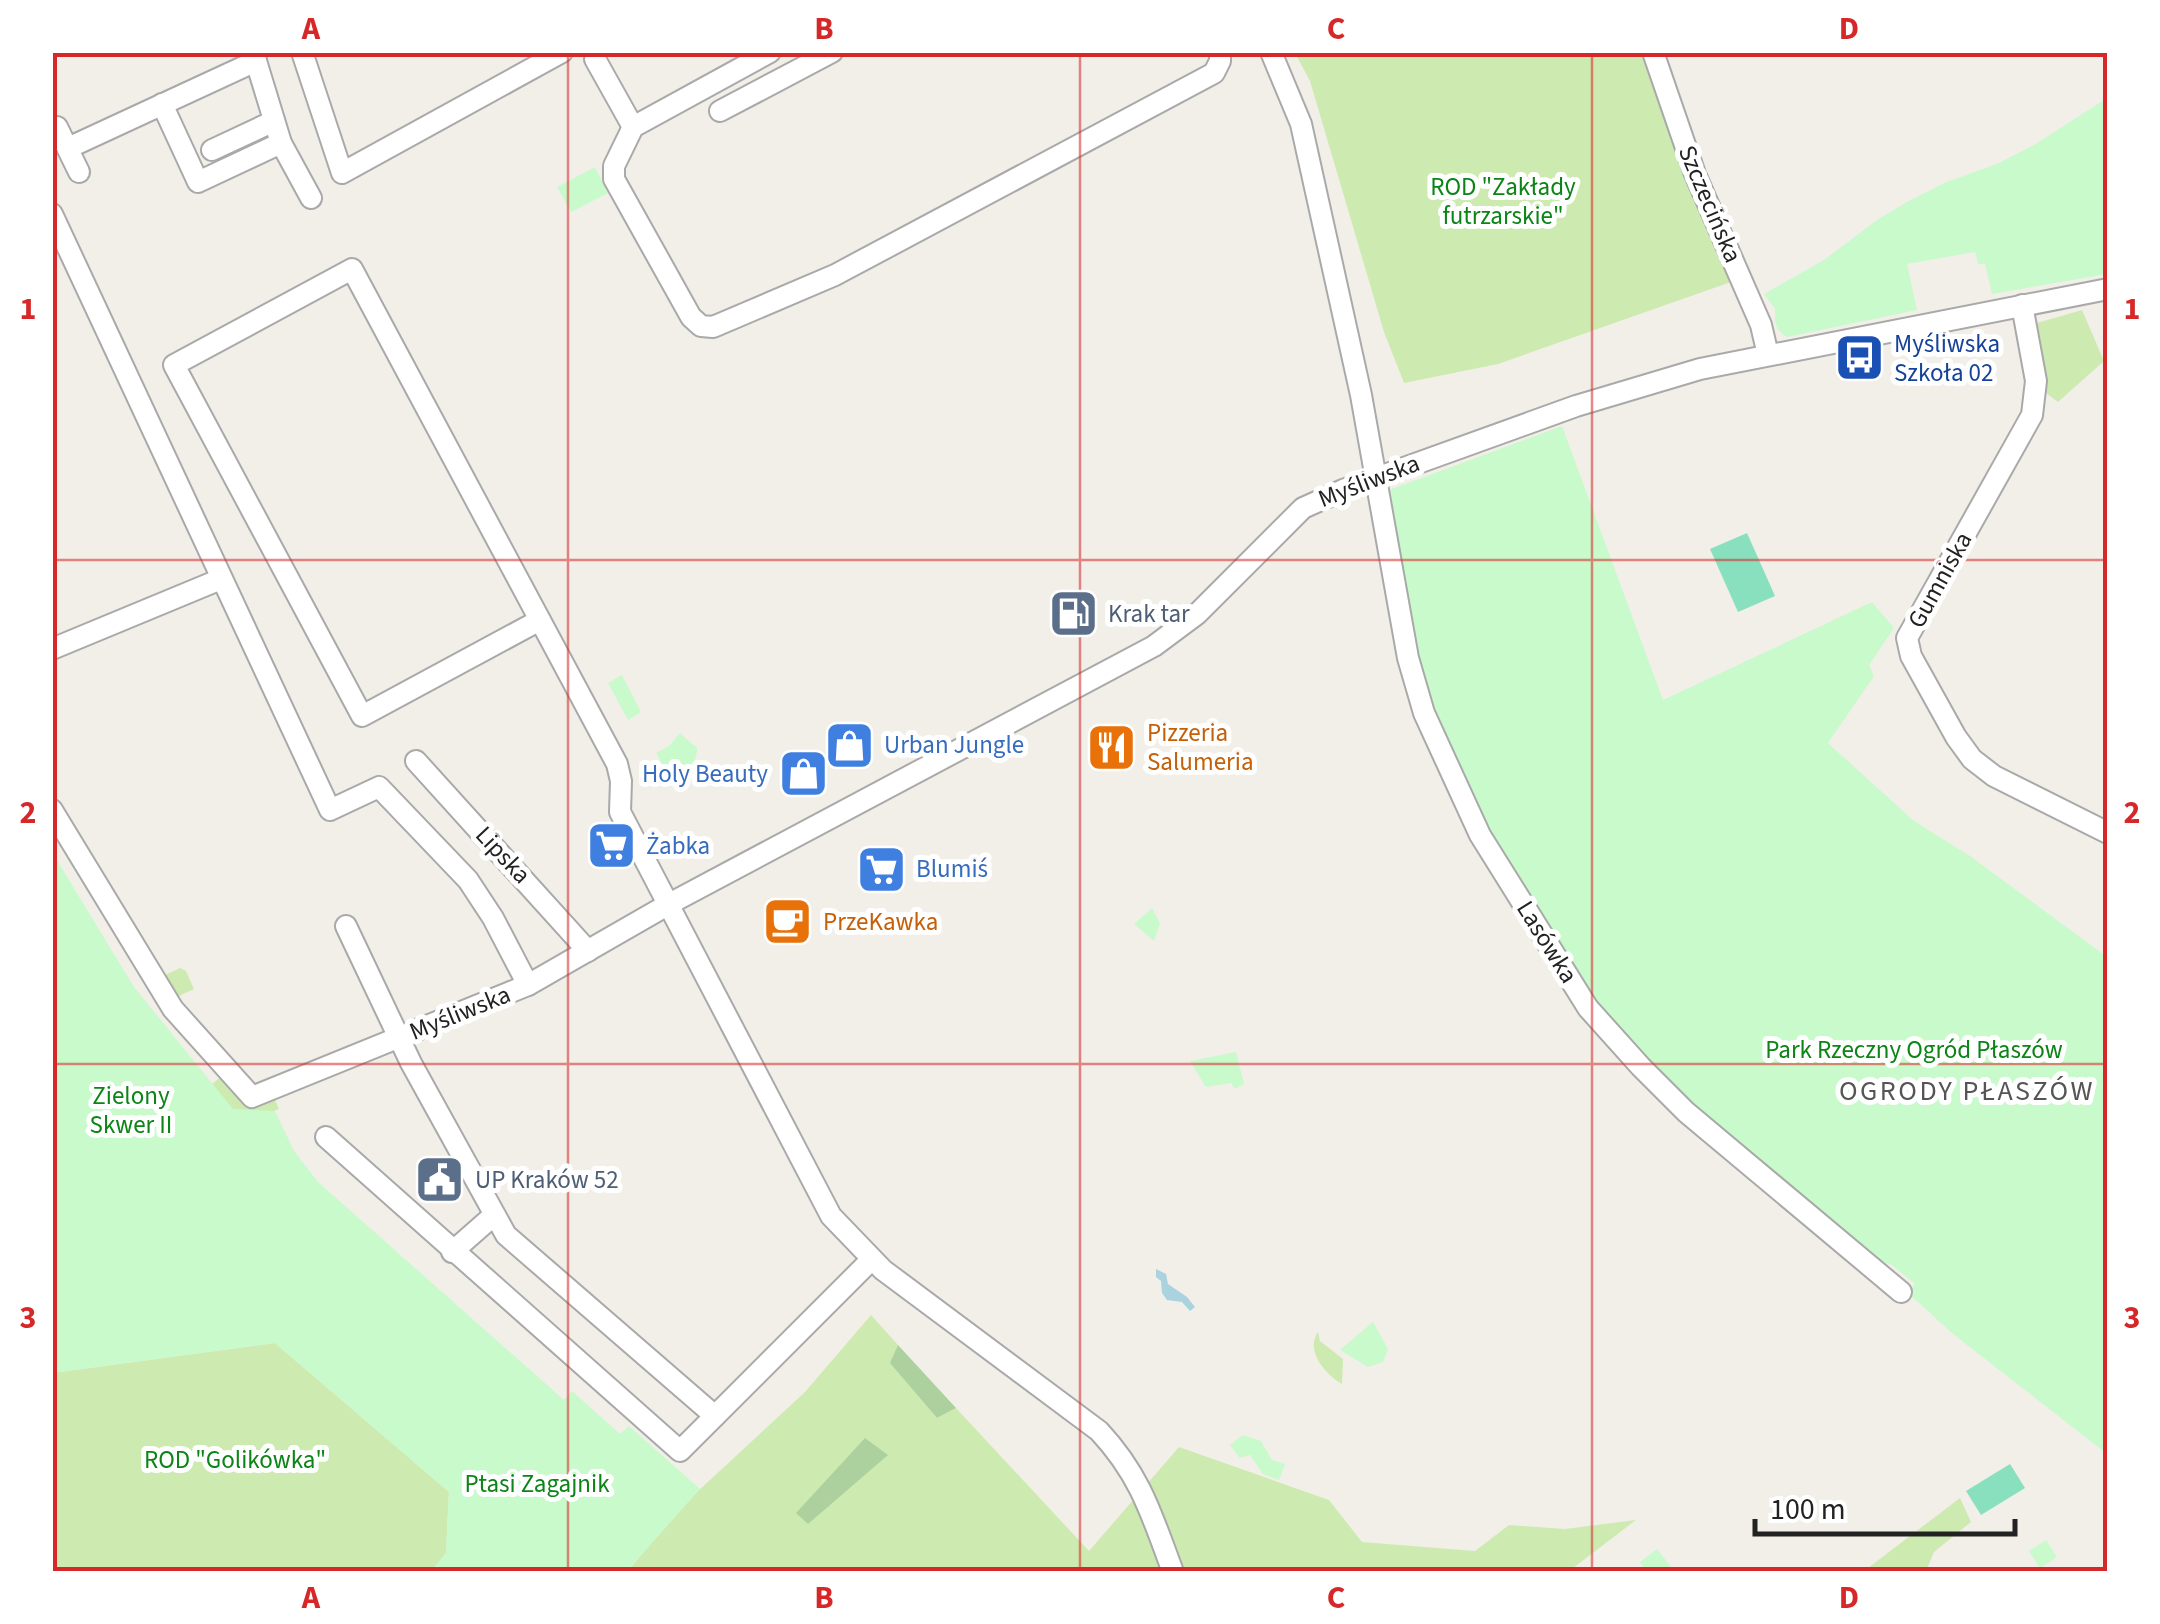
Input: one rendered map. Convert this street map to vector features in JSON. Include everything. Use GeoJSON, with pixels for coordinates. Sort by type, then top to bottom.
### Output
{"type":"FeatureCollection","features":[{"type":"Feature","properties":{"kind":"street"},"geometry":{"type":"LineString","coordinates":[[302,52],[342,173],[564,52],[578,61],[598,56],[632,127]]}},
{"type":"Feature","properties":{"kind":"street"},"geometry":{"type":"LineString","coordinates":[[770,52],[632,127],[614,166],[614,179],[691,317],[701,326],[713,327],[836,275],[1214,74],[1220,52]]}},
{"type":"Feature","properties":{"kind":"street"},"geometry":{"type":"LineString","coordinates":[[720,112],[801,60],[832,52]]}},
{"type":"Feature","properties":{"kind":"street","name":"Lasówka"},"geometry":{"type":"LineString","coordinates":[[1271,52],[1301,124],[1377,478],[1408,658],[1424,713],[1480,835],[1588,1008],[1686,1112],[1902,1292]]}},
{"type":"Feature","properties":{"kind":"street","name":"Szczecińska"},"geometry":{"type":"LineString","coordinates":[[1653,52],[1695,174],[1762,325],[1768,356]]}},
{"type":"Feature","properties":{"kind":"street"},"geometry":{"type":"LineString","coordinates":[[68,148],[254,57],[281,143],[311,198]]}},
{"type":"Feature","properties":{"kind":"street"},"geometry":{"type":"LineString","coordinates":[[162,104],[198,182],[281,143]]}},
{"type":"Feature","properties":{"kind":"street"},"geometry":{"type":"LineString","coordinates":[[212,150],[274,121]]}},
{"type":"Feature","properties":{"kind":"street"},"geometry":{"type":"LineString","coordinates":[[57,127],[79,172]]}},
{"type":"Feature","properties":{"kind":"street"},"geometry":{"type":"LineString","coordinates":[[52,214],[330,810],[380,787],[468,880],[528,985]]}},
{"type":"Feature","properties":{"kind":"street"},"geometry":{"type":"LineString","coordinates":[[540,620],[362,716],[174,365],[352,269],[540,620],[616,764],[621,781],[620,812],[816,1190],[842,1230],[871,1260],[1099,1431],[1130,1467],[1173,1572]]}},
{"type":"Feature","properties":{"kind":"street","name":"Myśliwska"},"geometry":{"type":"LineString","coordinates":[[52,810],[173,1010],[252,1098],[528,985],[670,904],[1154,646],[1197,614],[1304,508],[1377,478],[1660,379],[2108,289]]}},
{"type":"Feature","properties":{"kind":"street","name":"Gumniska"},"geometry":{"type":"LineString","coordinates":[[2022,305],[2036,381],[2032,415],[1908,638],[1918,668],[1972,760],[1994,776],[2108,833]]}},
{"type":"Feature","properties":{"kind":"street"},"geometry":{"type":"LineString","coordinates":[[52,649],[221,579]]}},
{"type":"Feature","properties":{"kind":"street","name":"Lipska"},"geometry":{"type":"LineString","coordinates":[[416,761],[588,951]]}},
{"type":"Feature","properties":{"kind":"street"},"geometry":{"type":"LineString","coordinates":[[346,926],[398,1038],[506,1235],[715,1416]]}},
{"type":"Feature","properties":{"kind":"street"},"geometry":{"type":"LineString","coordinates":[[326,1137],[680,1452],[871,1260]]}},
{"type":"Feature","properties":{"kind":"street"},"geometry":{"type":"LineString","coordinates":[[452,1252],[494,1216]]}},
{"type":"Feature","properties":{"kind":"green space","name":"ROD \"Zakłady futrzarskie\""},"geometry":{"type":"Polygon","coordinates":[[[1295,53],[1641,53],[1731,282],[1498,364],[1404,383],[1384,332],[1310,81],[1295,53]]]}},
{"type":"Feature","properties":{"kind":"green space"},"geometry":{"type":"Polygon","coordinates":[[[2107,98],[2107,274],[1992,294],[1985,264],[1978,264],[1975,252],[1907,264],[1917,310],[1787,337],[1777,328],[1775,309],[1764,294],[1824,260],[1907,202],[2034,145],[2107,98]]]}},
{"type":"Feature","properties":{"kind":"green space"},"geometry":{"type":"Polygon","coordinates":[[[595,167],[608,193],[571,212],[557,187],[595,167]]]}},
{"type":"Feature","properties":{"kind":"green space"},"geometry":{"type":"Polygon","coordinates":[[[2082,310],[2104,361],[2058,402],[2046,393],[2047,377],[2037,323],[2082,310]]]}},
{"type":"Feature","properties":{"kind":"green space","name":"Park Rzeczny Ogród Płaszów"},"geometry":{"type":"Polygon","coordinates":[[[1562,426],[1663,700],[1872,602],[1894,628],[1869,665],[1874,676],[1828,743],[1914,821],[1970,856],[2107,957],[2107,1454],[1953,1334],[1908,1293],[1915,1284],[1892,1265],[1870,1258],[1687,1111],[1590,1007],[1481,834],[1410,657],[1381,493],[1562,426]]]}},
{"type":"Feature","properties":{"kind":"green space"},"geometry":{"type":"Polygon","coordinates":[[[1747,533],[1775,596],[1738,612],[1710,549],[1747,533]]]}},
{"type":"Feature","properties":{"kind":"green space"},"geometry":{"type":"Polygon","coordinates":[[[622,675],[641,712],[628,720],[608,683],[622,675]]]}},
{"type":"Feature","properties":{"kind":"green space"},"geometry":{"type":"Polygon","coordinates":[[[680,733],[697,750],[693,772],[673,784],[656,753],[680,733]]]}},
{"type":"Feature","properties":{"kind":"green space","name":"Ptasi Zagajnik"},"geometry":{"type":"Polygon","coordinates":[[[52,852],[134,987],[233,1109],[275,1111],[294,1151],[318,1182],[564,1400],[572,1391],[620,1434],[629,1426],[700,1489],[627,1571],[431,1571],[446,1553],[449,1492],[275,1343],[53,1373],[52,852]]]}},
{"type":"Feature","properties":{"kind":"green space"},"geometry":{"type":"Polygon","coordinates":[[[1152,908],[1160,923],[1154,941],[1134,924],[1152,908]]]}},
{"type":"Feature","properties":{"kind":"green space"},"geometry":{"type":"Polygon","coordinates":[[[180,968],[186,971],[194,989],[177,997],[163,976],[180,968]]]}},
{"type":"Feature","properties":{"kind":"green space"},"geometry":{"type":"Polygon","coordinates":[[[1236,1052],[1244,1084],[1235,1089],[1231,1083],[1206,1087],[1190,1061],[1236,1052]]]}},
{"type":"Feature","properties":{"kind":"green space"},"geometry":{"type":"Polygon","coordinates":[[[186,1054],[212,1084],[222,1076],[274,1098],[279,1109],[232,1127],[186,1054]]]}},
{"type":"Feature","properties":{"kind":"green space"},"geometry":{"type":"Polygon","coordinates":[[[871,1315],[898,1345],[891,1363],[937,1418],[956,1408],[1089,1551],[1179,1447],[1329,1500],[1362,1542],[1475,1551],[1509,1525],[1565,1529],[1636,1520],[1569,1571],[627,1572],[683,1505],[805,1392],[871,1315]]]}},
{"type":"Feature","properties":{"kind":"green space"},"geometry":{"type":"Polygon","coordinates":[[[1373,1322],[1388,1349],[1383,1362],[1368,1367],[1340,1350],[1373,1322]]]}},
{"type":"Feature","properties":{"kind":"green space"},"geometry":{"type":"Polygon","coordinates":[[[1318,1332],[1320,1341],[1343,1359],[1342,1384],[1315,1354],[1318,1332]]]}},
{"type":"Feature","properties":{"kind":"green space","name":"ROD \"Golikówka\""},"geometry":{"type":"Polygon","coordinates":[[[275,1343],[449,1492],[446,1553],[431,1572],[53,1571],[52,1373],[275,1343]]]}},
{"type":"Feature","properties":{"kind":"green space"},"geometry":{"type":"Polygon","coordinates":[[[898,1345],[956,1408],[937,1418],[890,1363],[898,1345]]]}},
{"type":"Feature","properties":{"kind":"green space"},"geometry":{"type":"Polygon","coordinates":[[[1243,1435],[1261,1441],[1272,1460],[1285,1464],[1279,1480],[1263,1474],[1250,1455],[1240,1458],[1230,1445],[1243,1435]]]}},
{"type":"Feature","properties":{"kind":"green space"},"geometry":{"type":"Polygon","coordinates":[[[865,1438],[888,1455],[808,1524],[796,1513],[865,1438]]]}},
{"type":"Feature","properties":{"kind":"green space"},"geometry":{"type":"Polygon","coordinates":[[[2010,1464],[2025,1488],[1981,1515],[1966,1491],[2010,1464]]]}},
{"type":"Feature","properties":{"kind":"green space"},"geometry":{"type":"Polygon","coordinates":[[[1960,1498],[1971,1522],[1934,1552],[1926,1571],[1864,1571],[1960,1498]]]}},
{"type":"Feature","properties":{"kind":"green space"},"geometry":{"type":"Polygon","coordinates":[[[2046,1540],[2057,1557],[2040,1568],[2029,1551],[2046,1540]]]}},
{"type":"Feature","properties":{"kind":"green space"},"geometry":{"type":"Polygon","coordinates":[[[1657,1549],[1674,1571],[1647,1571],[1640,1562],[1657,1549]]]}},
{"type":"Feature","properties":{"kind":"water"},"geometry":{"type":"Polygon","coordinates":[[[1156,1269],[1166,1274],[1168,1284],[1195,1307],[1190,1311],[1182,1302],[1167,1300],[1156,1269]]]}},
{"type":"Feature","properties":{"kind":"place","name":"Myśliwska Szkoła 02"},"geometry":{"type":"Point","coordinates":[1859,358]}},
{"type":"Feature","properties":{"kind":"place","name":"Krak tar"},"geometry":{"type":"Point","coordinates":[1073,614]}},
{"type":"Feature","properties":{"kind":"place","name":"Urban Jungle"},"geometry":{"type":"Point","coordinates":[849,745]}},
{"type":"Feature","properties":{"kind":"place","name":"Pizzeria Salumeria"},"geometry":{"type":"Point","coordinates":[1112,747]}},
{"type":"Feature","properties":{"kind":"place","name":"Holy Beauty"},"geometry":{"type":"Point","coordinates":[803,774]}},
{"type":"Feature","properties":{"kind":"place","name":"Żabka"},"geometry":{"type":"Point","coordinates":[611,846]}},
{"type":"Feature","properties":{"kind":"place","name":"Blumiś"},"geometry":{"type":"Point","coordinates":[881,869]}},
{"type":"Feature","properties":{"kind":"place","name":"PrzeKawka"},"geometry":{"type":"Point","coordinates":[788,922]}},
{"type":"Feature","properties":{"kind":"place","name":"UP Kraków 52"},"geometry":{"type":"Point","coordinates":[440,1180]}},
{"type":"Feature","properties":{"kind":"district","name":"OGRODY PŁASZÓW"},"geometry":{"type":"Point","coordinates":[1967,1091]}},
{"type":"Feature","properties":{"kind":"park label","name":"Zielony Skwer II"},"geometry":{"type":"Point","coordinates":[131,1110]}}]}
